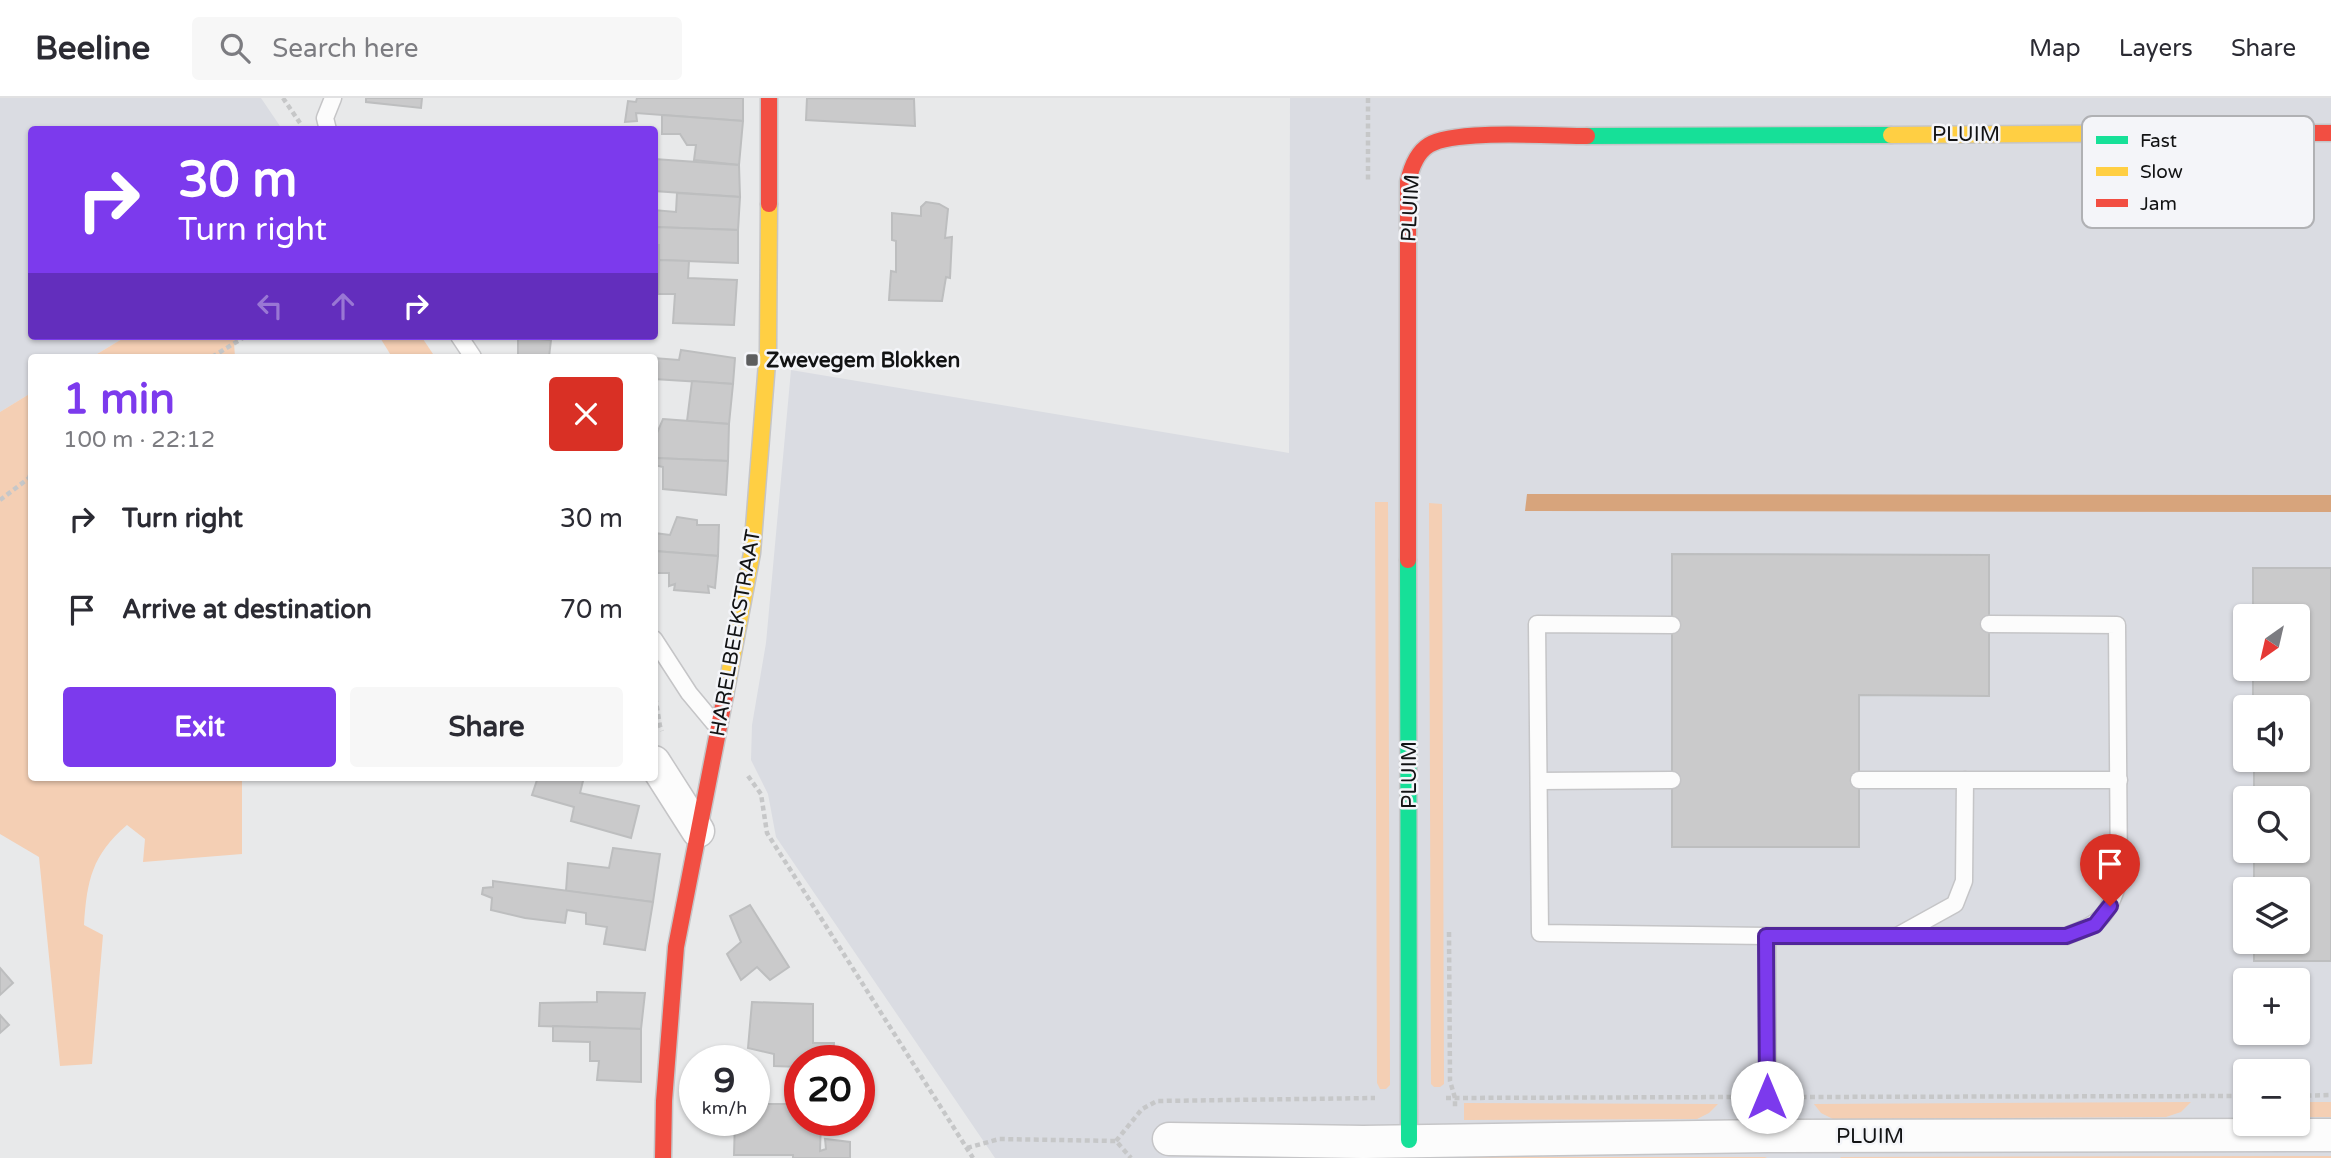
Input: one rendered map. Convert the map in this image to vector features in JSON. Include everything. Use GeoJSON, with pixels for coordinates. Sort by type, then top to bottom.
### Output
{"type":"FeatureCollection","features":[{"type":"Feature","properties":{"kind":"street","name":"HARELBEEKSTRAAT"},"geometry":{"type":"LineString","coordinates":[[663,1158],[664,1101],[676,947],[752,553],[768,351],[769,98]]}},
{"type":"Feature","properties":{"kind":"street","name":"PLUIM"},"geometry":{"type":"LineString","coordinates":[[1409,1140],[1408,182],[1412,165],[1422,150],[1436,141],[1458,136],[2082,134]]}},
{"type":"Feature","properties":{"kind":"street"},"geometry":{"type":"LineString","coordinates":[[658,768],[698,831]]}},
{"type":"Feature","properties":{"kind":"street","name":"PLUIM"},"geometry":{"type":"LineString","coordinates":[[1169,1139],[1363,1142],[1768,1136],[2331,1135]]}},
{"type":"Feature","properties":{"kind":"lane"},"geometry":{"type":"LineString","coordinates":[[327,126],[325,118],[332,98]]}},
{"type":"Feature","properties":{"kind":"lane"},"geometry":{"type":"LineString","coordinates":[[1672,625],[1537,624],[1540,933],[2066,936],[2095,925],[2110,906],[2119,881],[2117,625],[1989,624]]}},
{"type":"Feature","properties":{"kind":"lane"},"geometry":{"type":"LineString","coordinates":[[658,645],[689,693],[718,728]]}},
{"type":"Feature","properties":{"kind":"lane"},"geometry":{"type":"LineString","coordinates":[[1538,781],[1672,780]]}},
{"type":"Feature","properties":{"kind":"lane"},"geometry":{"type":"LineString","coordinates":[[1859,780],[2119,780]]}},
{"type":"Feature","properties":{"kind":"lane"},"geometry":{"type":"LineString","coordinates":[[1897,936],[1955,904],[1964,881],[1965,780]]}},
{"type":"Feature","properties":{"kind":"lane"},"geometry":{"type":"LineString","coordinates":[[1766,936],[1768,1136]]}},
{"type":"Feature","properties":{"kind":"path"},"geometry":{"type":"LineString","coordinates":[[284,98],[302,126]]}},
{"type":"Feature","properties":{"kind":"path"},"geometry":{"type":"LineString","coordinates":[[217,354],[240,340]]}},
{"type":"Feature","properties":{"kind":"path"},"geometry":{"type":"LineString","coordinates":[[0,500],[28,479]]}},
{"type":"Feature","properties":{"kind":"path"},"geometry":{"type":"LineString","coordinates":[[713,758],[738,768],[761,794],[767,833],[973,1158]]}},
{"type":"Feature","properties":{"kind":"path"},"geometry":{"type":"LineString","coordinates":[[1116,1141],[1142,1109],[1157,1101],[2233,1096]]}},
{"type":"Feature","properties":{"kind":"path"},"geometry":{"type":"LineString","coordinates":[[2310,1096],[2331,1096]]}},
{"type":"Feature","properties":{"kind":"path"},"geometry":{"type":"LineString","coordinates":[[967,1149],[999,1139],[1116,1141],[1131,1158]]}},
{"type":"Feature","properties":{"kind":"shaded area"},"geometry":{"type":"Polygon","coordinates":[[[0,98],[261,98],[280,126],[28,126],[28,340],[120,340],[97,354],[28,354],[28,395],[0,412],[0,98]]]}},
{"type":"Feature","properties":{"kind":"shaded area"},"geometry":{"type":"Polygon","coordinates":[[[1290,98],[2331,98],[2331,1158],[995,1158],[776,837],[768,794],[751,760],[752,725],[766,643],[791,370],[1289,453],[1290,98]]]}},
{"type":"Feature","properties":{"kind":"shaded area"},"geometry":{"type":"Polygon","coordinates":[[[120,340],[239,340],[234,343],[235,354],[97,354],[120,340]]]}},
{"type":"Feature","properties":{"kind":"shaded area"},"geometry":{"type":"Polygon","coordinates":[[[381,340],[424,340],[433,354],[390,354],[381,340]]]}},
{"type":"Feature","properties":{"kind":"shaded area"},"geometry":{"type":"Polygon","coordinates":[[[28,395],[28,781],[242,781],[242,854],[143,862],[145,839],[127,825],[99,858],[90,881],[84,925],[103,935],[92,1064],[60,1066],[39,857],[0,834],[0,412],[28,395]]]}},
{"type":"Feature","properties":{"kind":"shaded area"},"geometry":{"type":"Polygon","coordinates":[[[1527,494],[2331,495],[2331,512],[1525,511],[1527,494]]]}},
{"type":"Feature","properties":{"kind":"shaded area"},"geometry":{"type":"Polygon","coordinates":[[[1375,502],[1388,502],[1390,1085],[1386,1089],[1380,1089],[1377,1083],[1375,502]]]}},
{"type":"Feature","properties":{"kind":"shaded area"},"geometry":{"type":"Polygon","coordinates":[[[1429,503],[1442,504],[1444,1084],[1440,1087],[1431,1084],[1429,503]]]}},
{"type":"Feature","properties":{"kind":"shaded area"},"geometry":{"type":"Polygon","coordinates":[[[2191,1102],[2181,1112],[2166,1117],[1833,1119],[1821,1113],[1814,1104],[2191,1102]]]}},
{"type":"Feature","properties":{"kind":"shaded area"},"geometry":{"type":"Polygon","coordinates":[[[2310,1102],[2331,1102],[2331,1117],[2310,1117],[2310,1102]]]}},
{"type":"Feature","properties":{"kind":"shaded area"},"geometry":{"type":"Polygon","coordinates":[[[1464,1103],[1718,1104],[1697,1119],[1464,1120],[1464,1103]]]}},
{"type":"Feature","properties":{"kind":"shaded area"},"geometry":{"type":"Polygon","coordinates":[[[1465,1157],[1767,1158],[1465,1158],[1465,1157]]]}},
{"type":"Feature","properties":{"kind":"shaded area"},"geometry":{"type":"Polygon","coordinates":[[[1841,1157],[2331,1158],[1840,1158],[1841,1157]]]}},
{"type":"Feature","properties":{"kind":"building"},"geometry":{"type":"Polygon","coordinates":[[[366,98],[422,98],[421,108],[366,102],[366,98]]]}},
{"type":"Feature","properties":{"kind":"building"},"geometry":{"type":"Polygon","coordinates":[[[637,98],[743,98],[743,121],[636,113],[637,121],[625,122],[628,101],[636,102],[637,98]]]}},
{"type":"Feature","properties":{"kind":"building"},"geometry":{"type":"Polygon","coordinates":[[[807,98],[914,99],[915,126],[806,120],[807,98]]]}},
{"type":"Feature","properties":{"kind":"building"},"geometry":{"type":"Polygon","coordinates":[[[662,115],[743,121],[739,165],[694,160],[696,145],[687,145],[680,134],[662,134],[662,115]]]}},
{"type":"Feature","properties":{"kind":"building"},"geometry":{"type":"Polygon","coordinates":[[[658,159],[739,165],[740,197],[658,191],[658,159]]]}},
{"type":"Feature","properties":{"kind":"building"},"geometry":{"type":"Polygon","coordinates":[[[677,193],[740,197],[738,230],[658,227],[658,210],[676,212],[677,193]]]}},
{"type":"Feature","properties":{"kind":"building"},"geometry":{"type":"Polygon","coordinates":[[[926,202],[948,209],[945,238],[952,237],[950,278],[946,277],[942,301],[889,300],[891,271],[896,272],[892,213],[921,216],[921,207],[926,202]]]}},
{"type":"Feature","properties":{"kind":"building"},"geometry":{"type":"Polygon","coordinates":[[[658,227],[738,230],[738,263],[659,260],[658,227]]]}},
{"type":"Feature","properties":{"kind":"building"},"geometry":{"type":"Polygon","coordinates":[[[659,260],[689,261],[688,278],[737,280],[734,325],[673,323],[675,294],[658,294],[659,260]]]}},
{"type":"Feature","properties":{"kind":"building"},"geometry":{"type":"Polygon","coordinates":[[[518,340],[551,340],[549,354],[518,354],[518,340]]]}},
{"type":"Feature","properties":{"kind":"building"},"geometry":{"type":"Polygon","coordinates":[[[681,350],[735,358],[733,384],[658,379],[658,358],[679,360],[681,350]]]}},
{"type":"Feature","properties":{"kind":"building"},"geometry":{"type":"Polygon","coordinates":[[[692,381],[733,384],[729,424],[687,421],[692,381]]]}},
{"type":"Feature","properties":{"kind":"building"},"geometry":{"type":"Polygon","coordinates":[[[663,419],[729,424],[728,461],[658,458],[658,431],[663,419]]]}},
{"type":"Feature","properties":{"kind":"building"},"geometry":{"type":"Polygon","coordinates":[[[658,458],[728,461],[726,495],[663,489],[663,467],[658,466],[658,458]]]}},
{"type":"Feature","properties":{"kind":"building"},"geometry":{"type":"Polygon","coordinates":[[[677,517],[697,520],[697,525],[719,525],[718,556],[658,551],[658,534],[670,535],[677,517]]]}},
{"type":"Feature","properties":{"kind":"building"},"geometry":{"type":"Polygon","coordinates":[[[658,551],[718,556],[715,588],[708,586],[709,593],[674,590],[675,584],[669,586],[669,573],[658,573],[658,551]]]}},
{"type":"Feature","properties":{"kind":"building"},"geometry":{"type":"Polygon","coordinates":[[[1672,554],[1989,555],[1989,696],[1859,695],[1859,847],[1672,847],[1672,554]]]}},
{"type":"Feature","properties":{"kind":"building"},"geometry":{"type":"Polygon","coordinates":[[[2253,568],[2331,568],[2331,961],[2254,961],[2254,954],[2310,954],[2310,877],[2254,877],[2254,863],[2310,863],[2310,786],[2254,786],[2254,772],[2310,772],[2310,695],[2253,695],[2253,681],[2310,681],[2310,604],[2253,604],[2253,568]]]}},
{"type":"Feature","properties":{"kind":"building"},"geometry":{"type":"Polygon","coordinates":[[[537,781],[583,781],[580,793],[639,806],[631,838],[571,821],[574,807],[532,795],[537,781]]]}},
{"type":"Feature","properties":{"kind":"building"},"geometry":{"type":"Polygon","coordinates":[[[613,848],[660,854],[653,902],[566,891],[568,863],[609,868],[613,848]]]}},
{"type":"Feature","properties":{"kind":"building"},"geometry":{"type":"Polygon","coordinates":[[[493,881],[653,902],[645,950],[604,944],[607,927],[586,924],[586,913],[567,910],[565,923],[491,910],[492,898],[482,894],[483,888],[493,887],[493,881]]]}},
{"type":"Feature","properties":{"kind":"building"},"geometry":{"type":"Polygon","coordinates":[[[750,905],[789,967],[770,980],[757,967],[741,980],[727,954],[741,942],[730,916],[750,905]]]}},
{"type":"Feature","properties":{"kind":"building"},"geometry":{"type":"Polygon","coordinates":[[[0,968],[13,983],[0,995],[0,968]]]}},
{"type":"Feature","properties":{"kind":"building"},"geometry":{"type":"Polygon","coordinates":[[[597,992],[645,993],[641,1029],[539,1026],[540,1003],[597,1002],[597,992]]]}},
{"type":"Feature","properties":{"kind":"building"},"geometry":{"type":"Polygon","coordinates":[[[752,1002],[813,1004],[813,1043],[834,1043],[784,1045],[784,1066],[774,1066],[774,1054],[770,1053],[770,1045],[748,1045],[752,1002]]]}},
{"type":"Feature","properties":{"kind":"building"},"geometry":{"type":"Polygon","coordinates":[[[0,1015],[9,1025],[0,1033],[0,1015]]]}},
{"type":"Feature","properties":{"kind":"building"},"geometry":{"type":"Polygon","coordinates":[[[553,1026],[641,1029],[641,1082],[597,1080],[599,1061],[590,1061],[590,1042],[553,1041],[553,1026]]]}},
{"type":"Feature","properties":{"kind":"building"},"geometry":{"type":"Polygon","coordinates":[[[770,1104],[784,1104],[784,1136],[820,1136],[820,1151],[826,1149],[825,1139],[850,1142],[850,1158],[734,1155],[735,1136],[770,1136],[770,1104]]]}},
{"type":"Feature","properties":{"kind":"traffic: fast"},"geometry":{"type":"LineString","coordinates":[[1587,136],[1891,135]]}},
{"type":"Feature","properties":{"kind":"traffic: fast"},"geometry":{"type":"LineString","coordinates":[[1408,560],[1409,1140]]}},
{"type":"Feature","properties":{"kind":"traffic: slow"},"geometry":{"type":"LineString","coordinates":[[1891,135],[2082,134]]}},
{"type":"Feature","properties":{"kind":"traffic: slow"},"geometry":{"type":"LineString","coordinates":[[725,696],[752,553],[768,350],[769,204]]}},
{"type":"Feature","properties":{"kind":"traffic: jam"},"geometry":{"type":"LineString","coordinates":[[769,98],[769,204]]}},
{"type":"Feature","properties":{"kind":"traffic: jam"},"geometry":{"type":"LineString","coordinates":[[2314,133],[2331,133]]}},
{"type":"Feature","properties":{"kind":"traffic: jam"},"geometry":{"type":"LineString","coordinates":[[1408,560],[1408,182],[1413,166],[1417,157],[1429,145],[1459,137],[1504,134],[1587,136]]}},
{"type":"Feature","properties":{"kind":"traffic: jam"},"geometry":{"type":"LineString","coordinates":[[663,1158],[664,1101],[676,947],[725,696]]}},
{"type":"Feature","properties":{"kind":"place","name":"Zwevegem Blokken"},"geometry":{"type":"Point","coordinates":[752,360]}},
{"type":"Feature","properties":{"kind":"route"},"geometry":{"type":"LineString","coordinates":[[1767,1097],[1766,936],[2066,936],[2095,925],[2110,906]]}}]}
